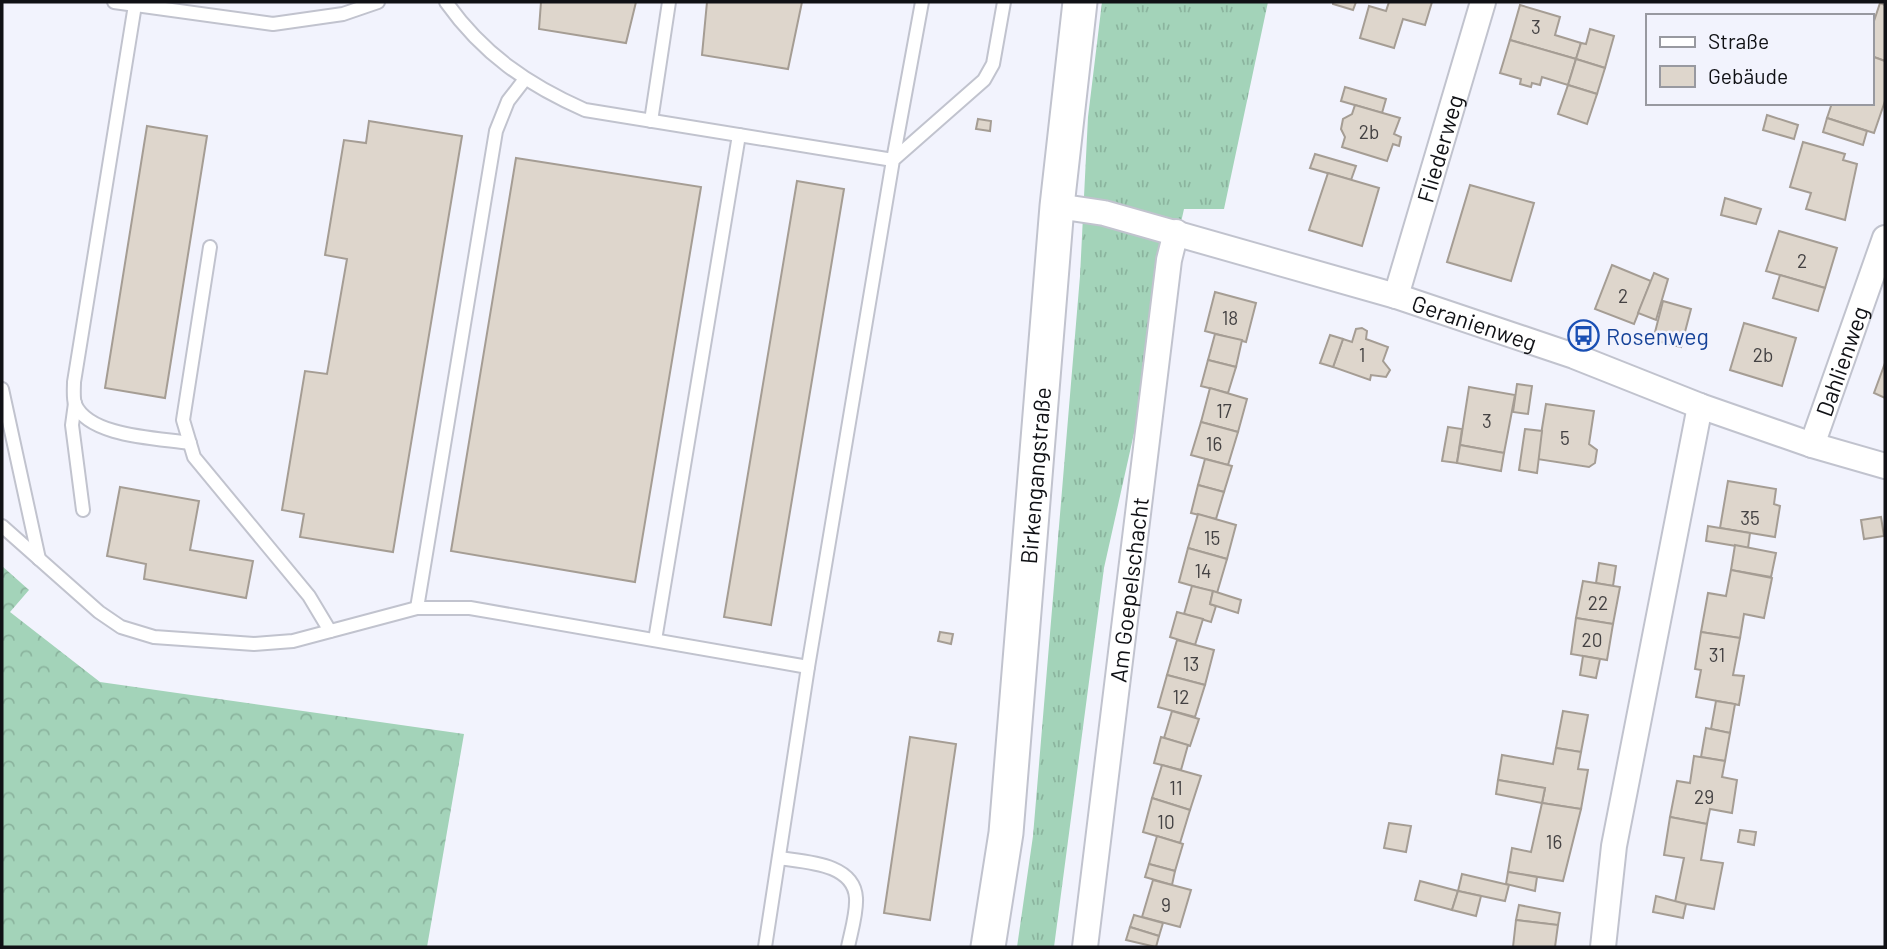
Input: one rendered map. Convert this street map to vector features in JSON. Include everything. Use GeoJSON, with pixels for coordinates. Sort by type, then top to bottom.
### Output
{"type":"FeatureCollection","features":[{"type":"Feature","properties":{"kind":"street","name":"Birkengangstraße"},"geometry":{"type":"LineString","coordinates":[[988,947],[1006,833],[1057,206],[1080,2]]}},
{"type":"Feature","properties":{"kind":"street","name":"Fliederweg"},"geometry":{"type":"LineString","coordinates":[[1396,296],[1483,2]]}},
{"type":"Feature","properties":{"kind":"street","name":"Geranienweg"},"geometry":{"type":"LineString","coordinates":[[1057,206],[1104,213],[1176,232],[1396,296],[1574,356],[1700,406],[1812,445],[1885,466]]}},
{"type":"Feature","properties":{"kind":"street","name":"Am Goepelschacht"},"geometry":{"type":"LineString","coordinates":[[1084,947],[1169,260],[1176,232]]}},
{"type":"Feature","properties":{"kind":"street","name":"Dahlienweg"},"geometry":{"type":"LineString","coordinates":[[1812,445],[1885,238]]}},
{"type":"Feature","properties":{"kind":"street"},"geometry":{"type":"LineString","coordinates":[[1603,947],[1614,846],[1700,406]]}},
{"type":"Feature","properties":{"kind":"lane"},"geometry":{"type":"LineString","coordinates":[[114,2],[273,24],[343,14],[378,2]]}},
{"type":"Feature","properties":{"kind":"lane"},"geometry":{"type":"LineString","coordinates":[[202,15],[205,2]]}},
{"type":"Feature","properties":{"kind":"lane"},"geometry":{"type":"LineString","coordinates":[[446,2],[496,58],[541,91],[585,110],[893,160]]}},
{"type":"Feature","properties":{"kind":"lane"},"geometry":{"type":"LineString","coordinates":[[651,121],[670,2]]}},
{"type":"Feature","properties":{"kind":"lane"},"geometry":{"type":"LineString","coordinates":[[765,947],[808,667],[922,2]]}},
{"type":"Feature","properties":{"kind":"lane"},"geometry":{"type":"LineString","coordinates":[[893,160],[984,80],[993,64],[1004,2]]}},
{"type":"Feature","properties":{"kind":"lane"},"geometry":{"type":"LineString","coordinates":[[83,510],[72,425],[74,382],[135,5]]}},
{"type":"Feature","properties":{"kind":"lane"},"geometry":{"type":"LineString","coordinates":[[417,608],[496,131],[508,101],[525,79]]}},
{"type":"Feature","properties":{"kind":"lane"},"geometry":{"type":"LineString","coordinates":[[655,640],[739,135]]}},
{"type":"Feature","properties":{"kind":"lane"},"geometry":{"type":"LineString","coordinates":[[210,247],[183,420],[194,457],[309,596],[330,631]]}},
{"type":"Feature","properties":{"kind":"lane"},"geometry":{"type":"LineString","coordinates":[[2,389],[39,559]]}},
{"type":"Feature","properties":{"kind":"lane"},"geometry":{"type":"LineString","coordinates":[[75,403],[85,419],[103,429],[190,443]]}},
{"type":"Feature","properties":{"kind":"lane"},"geometry":{"type":"LineString","coordinates":[[2,526],[99,612],[121,627],[154,637],[254,645],[293,641],[417,608],[470,608],[808,667]]}},
{"type":"Feature","properties":{"kind":"lane"},"geometry":{"type":"LineString","coordinates":[[779,858],[828,866],[841,873],[853,887],[856,899],[848,947]]}},
{"type":"Feature","properties":{"kind":"green space"},"geometry":{"type":"Polygon","coordinates":[[[1102,2],[1268,2],[1224,209],[1184,209],[1104,568],[1054,947],[1017,947],[1033,836],[1080,276],[1088,117],[1102,2]]]}},
{"type":"Feature","properties":{"kind":"green space"},"geometry":{"type":"Polygon","coordinates":[[[2,566],[29,590],[10,612],[100,682],[464,734],[427,947],[2,947],[2,566]]]}},
{"type":"Feature","properties":{"kind":"building"},"geometry":{"type":"Polygon","coordinates":[[[541,2],[636,2],[626,43],[539,29],[541,2]]]}},
{"type":"Feature","properties":{"kind":"building"},"geometry":{"type":"Polygon","coordinates":[[[707,2],[802,2],[788,69],[702,55],[707,2]]]}},
{"type":"Feature","properties":{"kind":"building"},"geometry":{"type":"Polygon","coordinates":[[[1333,2],[1356,2],[1353,10],[1333,2]]]}},
{"type":"Feature","properties":{"kind":"building"},"geometry":{"type":"Polygon","coordinates":[[[1389,2],[1432,2],[1425,25],[1403,19],[1394,48],[1360,38],[1369,6],[1386,11],[1389,2]]]}},
{"type":"Feature","properties":{"kind":"building"},"geometry":{"type":"Polygon","coordinates":[[[1880,3],[1885,5],[1885,61],[1873,57],[1873,24],[1880,3]]]}},
{"type":"Feature","properties":{"kind":"building"},"geometry":{"type":"Polygon","coordinates":[[[1520,5],[1560,17],[1555,35],[1581,43],[1576,59],[1510,40],[1520,5]]]}},
{"type":"Feature","properties":{"kind":"building"},"geometry":{"type":"Polygon","coordinates":[[[1590,29],[1614,36],[1605,68],[1576,59],[1581,43],[1586,44],[1590,29]]]}},
{"type":"Feature","properties":{"kind":"building"},"geometry":{"type":"Polygon","coordinates":[[[1510,40],[1576,59],[1568,85],[1542,77],[1540,85],[1532,83],[1531,87],[1520,84],[1521,79],[1500,73],[1510,40]]]}},
{"type":"Feature","properties":{"kind":"building"},"geometry":{"type":"Polygon","coordinates":[[[1873,57],[1885,61],[1885,101],[1874,133],[1827,118],[1831,105],[1873,105],[1873,57]]]}},
{"type":"Feature","properties":{"kind":"building"},"geometry":{"type":"Polygon","coordinates":[[[1576,59],[1605,68],[1597,94],[1568,85],[1576,59]]]}},
{"type":"Feature","properties":{"kind":"building"},"geometry":{"type":"Polygon","coordinates":[[[1568,85],[1597,94],[1587,124],[1558,114],[1568,85]]]}},
{"type":"Feature","properties":{"kind":"building"},"geometry":{"type":"Polygon","coordinates":[[[1345,87],[1386,99],[1382,113],[1341,101],[1345,87]]]}},
{"type":"Feature","properties":{"kind":"building"},"geometry":{"type":"Polygon","coordinates":[[[1355,105],[1400,118],[1394,134],[1401,137],[1399,146],[1393,144],[1387,161],[1342,147],[1345,137],[1341,129],[1343,119],[1352,114],[1355,105]]]}},
{"type":"Feature","properties":{"kind":"building"},"geometry":{"type":"Polygon","coordinates":[[[1767,115],[1798,125],[1794,139],[1763,130],[1767,115]]]}},
{"type":"Feature","properties":{"kind":"building"},"geometry":{"type":"Polygon","coordinates":[[[1827,118],[1867,131],[1863,145],[1823,132],[1827,118]]]}},
{"type":"Feature","properties":{"kind":"building"},"geometry":{"type":"Polygon","coordinates":[[[978,119],[991,121],[990,131],[976,129],[978,119]]]}},
{"type":"Feature","properties":{"kind":"building"},"geometry":{"type":"Polygon","coordinates":[[[369,121],[462,136],[393,552],[300,537],[304,514],[282,510],[305,371],[327,374],[347,259],[325,255],[344,140],[366,143],[369,121]]]}},
{"type":"Feature","properties":{"kind":"building"},"geometry":{"type":"Polygon","coordinates":[[[147,126],[207,136],[165,398],[105,388],[147,126]]]}},
{"type":"Feature","properties":{"kind":"building"},"geometry":{"type":"Polygon","coordinates":[[[1803,142],[1845,154],[1843,160],[1857,164],[1845,220],[1806,209],[1811,193],[1790,187],[1803,142]]]}},
{"type":"Feature","properties":{"kind":"building"},"geometry":{"type":"Polygon","coordinates":[[[1315,154],[1356,166],[1351,180],[1310,168],[1315,154]]]}},
{"type":"Feature","properties":{"kind":"building"},"geometry":{"type":"Polygon","coordinates":[[[516,158],[701,187],[635,582],[451,551],[516,158]]]}},
{"type":"Feature","properties":{"kind":"building"},"geometry":{"type":"Polygon","coordinates":[[[1328,173],[1379,188],[1362,246],[1309,230],[1328,173]]]}},
{"type":"Feature","properties":{"kind":"building"},"geometry":{"type":"Polygon","coordinates":[[[797,181],[844,189],[771,625],[724,617],[797,181]]]}},
{"type":"Feature","properties":{"kind":"building"},"geometry":{"type":"Polygon","coordinates":[[[1470,185],[1534,203],[1511,281],[1447,262],[1470,185]]]}},
{"type":"Feature","properties":{"kind":"building"},"geometry":{"type":"Polygon","coordinates":[[[1725,198],[1761,209],[1756,224],[1721,215],[1725,198]]]}},
{"type":"Feature","properties":{"kind":"building"},"geometry":{"type":"Polygon","coordinates":[[[1779,231],[1837,248],[1825,288],[1766,271],[1779,231]]]}},
{"type":"Feature","properties":{"kind":"building"},"geometry":{"type":"Polygon","coordinates":[[[1612,265],[1651,281],[1634,324],[1595,309],[1612,265]]]}},
{"type":"Feature","properties":{"kind":"building"},"geometry":{"type":"Polygon","coordinates":[[[1654,273],[1668,279],[1656,320],[1638,313],[1654,273]]]}},
{"type":"Feature","properties":{"kind":"building"},"geometry":{"type":"Polygon","coordinates":[[[1780,275],[1825,288],[1818,311],[1773,298],[1780,275]]]}},
{"type":"Feature","properties":{"kind":"building"},"geometry":{"type":"Polygon","coordinates":[[[1215,292],[1256,303],[1246,342],[1205,331],[1215,292]]]}},
{"type":"Feature","properties":{"kind":"building"},"geometry":{"type":"Polygon","coordinates":[[[1663,301],[1691,309],[1681,347],[1653,340],[1663,301]]]}},
{"type":"Feature","properties":{"kind":"building"},"geometry":{"type":"Polygon","coordinates":[[[1744,323],[1796,338],[1782,386],[1730,370],[1744,323]]]}},
{"type":"Feature","properties":{"kind":"building"},"geometry":{"type":"Polygon","coordinates":[[[1356,329],[1367,331],[1366,339],[1388,347],[1383,361],[1390,370],[1386,377],[1371,375],[1370,380],[1333,367],[1343,339],[1352,342],[1356,329]]]}},
{"type":"Feature","properties":{"kind":"building"},"geometry":{"type":"Polygon","coordinates":[[[1215,334],[1242,340],[1236,367],[1208,360],[1215,334]]]}},
{"type":"Feature","properties":{"kind":"building"},"geometry":{"type":"Polygon","coordinates":[[[1330,335],[1343,339],[1333,367],[1320,363],[1330,335]]]}},
{"type":"Feature","properties":{"kind":"building"},"geometry":{"type":"Polygon","coordinates":[[[1208,360],[1236,367],[1228,393],[1201,386],[1208,360]]]}},
{"type":"Feature","properties":{"kind":"building"},"geometry":{"type":"Polygon","coordinates":[[[1885,363],[1885,398],[1874,393],[1885,363]]]}},
{"type":"Feature","properties":{"kind":"building"},"geometry":{"type":"Polygon","coordinates":[[[1517,384],[1532,386],[1528,414],[1513,412],[1517,384]]]}},
{"type":"Feature","properties":{"kind":"building"},"geometry":{"type":"Polygon","coordinates":[[[1469,387],[1515,395],[1504,453],[1460,445],[1469,387]]]}},
{"type":"Feature","properties":{"kind":"building"},"geometry":{"type":"Polygon","coordinates":[[[1210,388],[1247,399],[1238,432],[1201,422],[1210,388]]]}},
{"type":"Feature","properties":{"kind":"building"},"geometry":{"type":"Polygon","coordinates":[[[1546,404],[1594,411],[1589,444],[1597,450],[1595,463],[1589,467],[1537,459],[1546,404]]]}},
{"type":"Feature","properties":{"kind":"building"},"geometry":{"type":"Polygon","coordinates":[[[1201,422],[1238,432],[1228,465],[1191,455],[1201,422]]]}},
{"type":"Feature","properties":{"kind":"building"},"geometry":{"type":"Polygon","coordinates":[[[1448,427],[1462,429],[1457,463],[1442,461],[1448,427]]]}},
{"type":"Feature","properties":{"kind":"building"},"geometry":{"type":"Polygon","coordinates":[[[1525,429],[1542,431],[1537,473],[1519,470],[1525,429]]]}},
{"type":"Feature","properties":{"kind":"building"},"geometry":{"type":"Polygon","coordinates":[[[1460,445],[1504,453],[1501,471],[1457,463],[1460,445]]]}},
{"type":"Feature","properties":{"kind":"building"},"geometry":{"type":"Polygon","coordinates":[[[1205,459],[1232,466],[1224,492],[1198,485],[1205,459]]]}},
{"type":"Feature","properties":{"kind":"building"},"geometry":{"type":"Polygon","coordinates":[[[1728,481],[1776,489],[1774,504],[1780,506],[1775,537],[1720,528],[1728,481]]]}},
{"type":"Feature","properties":{"kind":"building"},"geometry":{"type":"Polygon","coordinates":[[[1198,485],[1224,492],[1216,519],[1191,513],[1198,485]]]}},
{"type":"Feature","properties":{"kind":"building"},"geometry":{"type":"Polygon","coordinates":[[[120,487],[199,501],[190,550],[253,561],[246,598],[144,579],[146,564],[107,556],[120,487]]]}},
{"type":"Feature","properties":{"kind":"building"},"geometry":{"type":"Polygon","coordinates":[[[1198,514],[1236,525],[1227,559],[1188,548],[1198,514]]]}},
{"type":"Feature","properties":{"kind":"building"},"geometry":{"type":"Polygon","coordinates":[[[1881,517],[1884,536],[1864,539],[1861,520],[1881,517]]]}},
{"type":"Feature","properties":{"kind":"building"},"geometry":{"type":"Polygon","coordinates":[[[1708,526],[1750,533],[1748,548],[1706,541],[1708,526]]]}},
{"type":"Feature","properties":{"kind":"building"},"geometry":{"type":"Polygon","coordinates":[[[1735,545],[1776,553],[1771,577],[1731,570],[1735,545]]]}},
{"type":"Feature","properties":{"kind":"building"},"geometry":{"type":"Polygon","coordinates":[[[1188,548],[1227,559],[1217,593],[1179,582],[1188,548]]]}},
{"type":"Feature","properties":{"kind":"building"},"geometry":{"type":"Polygon","coordinates":[[[1599,563],[1616,566],[1613,586],[1596,583],[1599,563]]]}},
{"type":"Feature","properties":{"kind":"building"},"geometry":{"type":"Polygon","coordinates":[[[1731,570],[1772,578],[1764,618],[1744,614],[1740,638],[1701,632],[1708,593],[1726,596],[1731,570]]]}},
{"type":"Feature","properties":{"kind":"building"},"geometry":{"type":"Polygon","coordinates":[[[1583,581],[1620,587],[1613,624],[1576,618],[1583,581]]]}},
{"type":"Feature","properties":{"kind":"building"},"geometry":{"type":"Polygon","coordinates":[[[1192,586],[1213,591],[1210,604],[1216,606],[1211,622],[1184,614],[1192,586]]]}},
{"type":"Feature","properties":{"kind":"building"},"geometry":{"type":"Polygon","coordinates":[[[1213,591],[1241,600],[1238,613],[1210,604],[1213,591]]]}},
{"type":"Feature","properties":{"kind":"building"},"geometry":{"type":"Polygon","coordinates":[[[1177,612],[1203,619],[1195,645],[1170,637],[1177,612]]]}},
{"type":"Feature","properties":{"kind":"building"},"geometry":{"type":"Polygon","coordinates":[[[1576,618],[1613,624],[1607,660],[1571,654],[1576,618]]]}},
{"type":"Feature","properties":{"kind":"building"},"geometry":{"type":"Polygon","coordinates":[[[940,632],[953,634],[951,644],[938,641],[940,632]]]}},
{"type":"Feature","properties":{"kind":"building"},"geometry":{"type":"Polygon","coordinates":[[[1701,632],[1740,638],[1733,675],[1744,676],[1739,705],[1696,697],[1701,670],[1695,669],[1701,632]]]}},
{"type":"Feature","properties":{"kind":"building"},"geometry":{"type":"Polygon","coordinates":[[[1177,640],[1214,650],[1205,685],[1167,675],[1177,640]]]}},
{"type":"Feature","properties":{"kind":"building"},"geometry":{"type":"Polygon","coordinates":[[[1583,656],[1600,659],[1596,678],[1580,675],[1583,656]]]}},
{"type":"Feature","properties":{"kind":"building"},"geometry":{"type":"Polygon","coordinates":[[[1167,675],[1205,685],[1195,717],[1158,707],[1167,675]]]}},
{"type":"Feature","properties":{"kind":"building"},"geometry":{"type":"Polygon","coordinates":[[[1716,701],[1735,704],[1730,733],[1711,729],[1716,701]]]}},
{"type":"Feature","properties":{"kind":"building"},"geometry":{"type":"Polygon","coordinates":[[[1172,711],[1199,719],[1190,746],[1164,738],[1172,711]]]}},
{"type":"Feature","properties":{"kind":"building"},"geometry":{"type":"Polygon","coordinates":[[[1563,711],[1588,715],[1581,752],[1556,748],[1563,711]]]}},
{"type":"Feature","properties":{"kind":"building"},"geometry":{"type":"Polygon","coordinates":[[[1706,728],[1730,733],[1725,761],[1701,757],[1706,728]]]}},
{"type":"Feature","properties":{"kind":"building"},"geometry":{"type":"Polygon","coordinates":[[[910,737],[956,744],[930,920],[884,913],[910,737]]]}},
{"type":"Feature","properties":{"kind":"building"},"geometry":{"type":"Polygon","coordinates":[[[1161,737],[1188,745],[1181,770],[1154,763],[1161,737]]]}},
{"type":"Feature","properties":{"kind":"building"},"geometry":{"type":"Polygon","coordinates":[[[1556,748],[1581,752],[1578,769],[1588,770],[1581,809],[1542,803],[1545,788],[1498,780],[1502,755],[1553,764],[1556,748]]]}},
{"type":"Feature","properties":{"kind":"building"},"geometry":{"type":"Polygon","coordinates":[[[1694,756],[1725,761],[1722,777],[1737,780],[1732,813],[1710,809],[1707,824],[1670,817],[1677,781],[1690,783],[1694,756]]]}},
{"type":"Feature","properties":{"kind":"building"},"geometry":{"type":"Polygon","coordinates":[[[1162,765],[1201,776],[1190,810],[1152,798],[1162,765]]]}},
{"type":"Feature","properties":{"kind":"building"},"geometry":{"type":"Polygon","coordinates":[[[1498,780],[1545,788],[1542,803],[1496,794],[1498,780]]]}},
{"type":"Feature","properties":{"kind":"building"},"geometry":{"type":"Polygon","coordinates":[[[1152,798],[1190,810],[1180,843],[1143,832],[1152,798]]]}},
{"type":"Feature","properties":{"kind":"building"},"geometry":{"type":"Polygon","coordinates":[[[1542,803],[1581,809],[1563,881],[1508,872],[1512,848],[1531,852],[1542,803]]]}},
{"type":"Feature","properties":{"kind":"building"},"geometry":{"type":"Polygon","coordinates":[[[1670,817],[1707,824],[1701,860],[1723,863],[1714,909],[1675,902],[1684,858],[1664,855],[1670,817]]]}},
{"type":"Feature","properties":{"kind":"building"},"geometry":{"type":"Polygon","coordinates":[[[1389,823],[1411,826],[1406,852],[1384,848],[1389,823]]]}},
{"type":"Feature","properties":{"kind":"building"},"geometry":{"type":"Polygon","coordinates":[[[1740,830],[1756,832],[1754,845],[1738,842],[1740,830]]]}},
{"type":"Feature","properties":{"kind":"building"},"geometry":{"type":"Polygon","coordinates":[[[1157,836],[1183,844],[1175,871],[1149,864],[1157,836]]]}},
{"type":"Feature","properties":{"kind":"building"},"geometry":{"type":"Polygon","coordinates":[[[1149,864],[1175,871],[1172,885],[1145,877],[1149,864]]]}},
{"type":"Feature","properties":{"kind":"building"},"geometry":{"type":"Polygon","coordinates":[[[1508,872],[1537,877],[1535,891],[1506,884],[1508,872]]]}},
{"type":"Feature","properties":{"kind":"building"},"geometry":{"type":"Polygon","coordinates":[[[1462,874],[1509,885],[1505,901],[1458,891],[1462,874]]]}},
{"type":"Feature","properties":{"kind":"building"},"geometry":{"type":"Polygon","coordinates":[[[1153,880],[1191,890],[1180,927],[1142,917],[1153,880]]]}},
{"type":"Feature","properties":{"kind":"building"},"geometry":{"type":"Polygon","coordinates":[[[1420,881],[1458,891],[1452,910],[1415,900],[1420,881]]]}},
{"type":"Feature","properties":{"kind":"building"},"geometry":{"type":"Polygon","coordinates":[[[1458,891],[1481,896],[1476,916],[1452,910],[1458,891]]]}},
{"type":"Feature","properties":{"kind":"building"},"geometry":{"type":"Polygon","coordinates":[[[1656,896],[1686,904],[1683,918],[1653,912],[1656,896]]]}},
{"type":"Feature","properties":{"kind":"building"},"geometry":{"type":"Polygon","coordinates":[[[1519,905],[1560,913],[1558,925],[1516,920],[1519,905]]]}},
{"type":"Feature","properties":{"kind":"building"},"geometry":{"type":"Polygon","coordinates":[[[1134,915],[1163,923],[1159,936],[1130,927],[1134,915]]]}},
{"type":"Feature","properties":{"kind":"building"},"geometry":{"type":"Polygon","coordinates":[[[1516,920],[1558,925],[1555,947],[1513,947],[1516,920]]]}},
{"type":"Feature","properties":{"kind":"building"},"geometry":{"type":"Polygon","coordinates":[[[1130,927],[1159,936],[1156,947],[1126,940],[1130,927]]]}},
{"type":"Feature","properties":{"kind":"place","name":"Rosenweg"},"geometry":{"type":"Point","coordinates":[1583,336]}}]}
